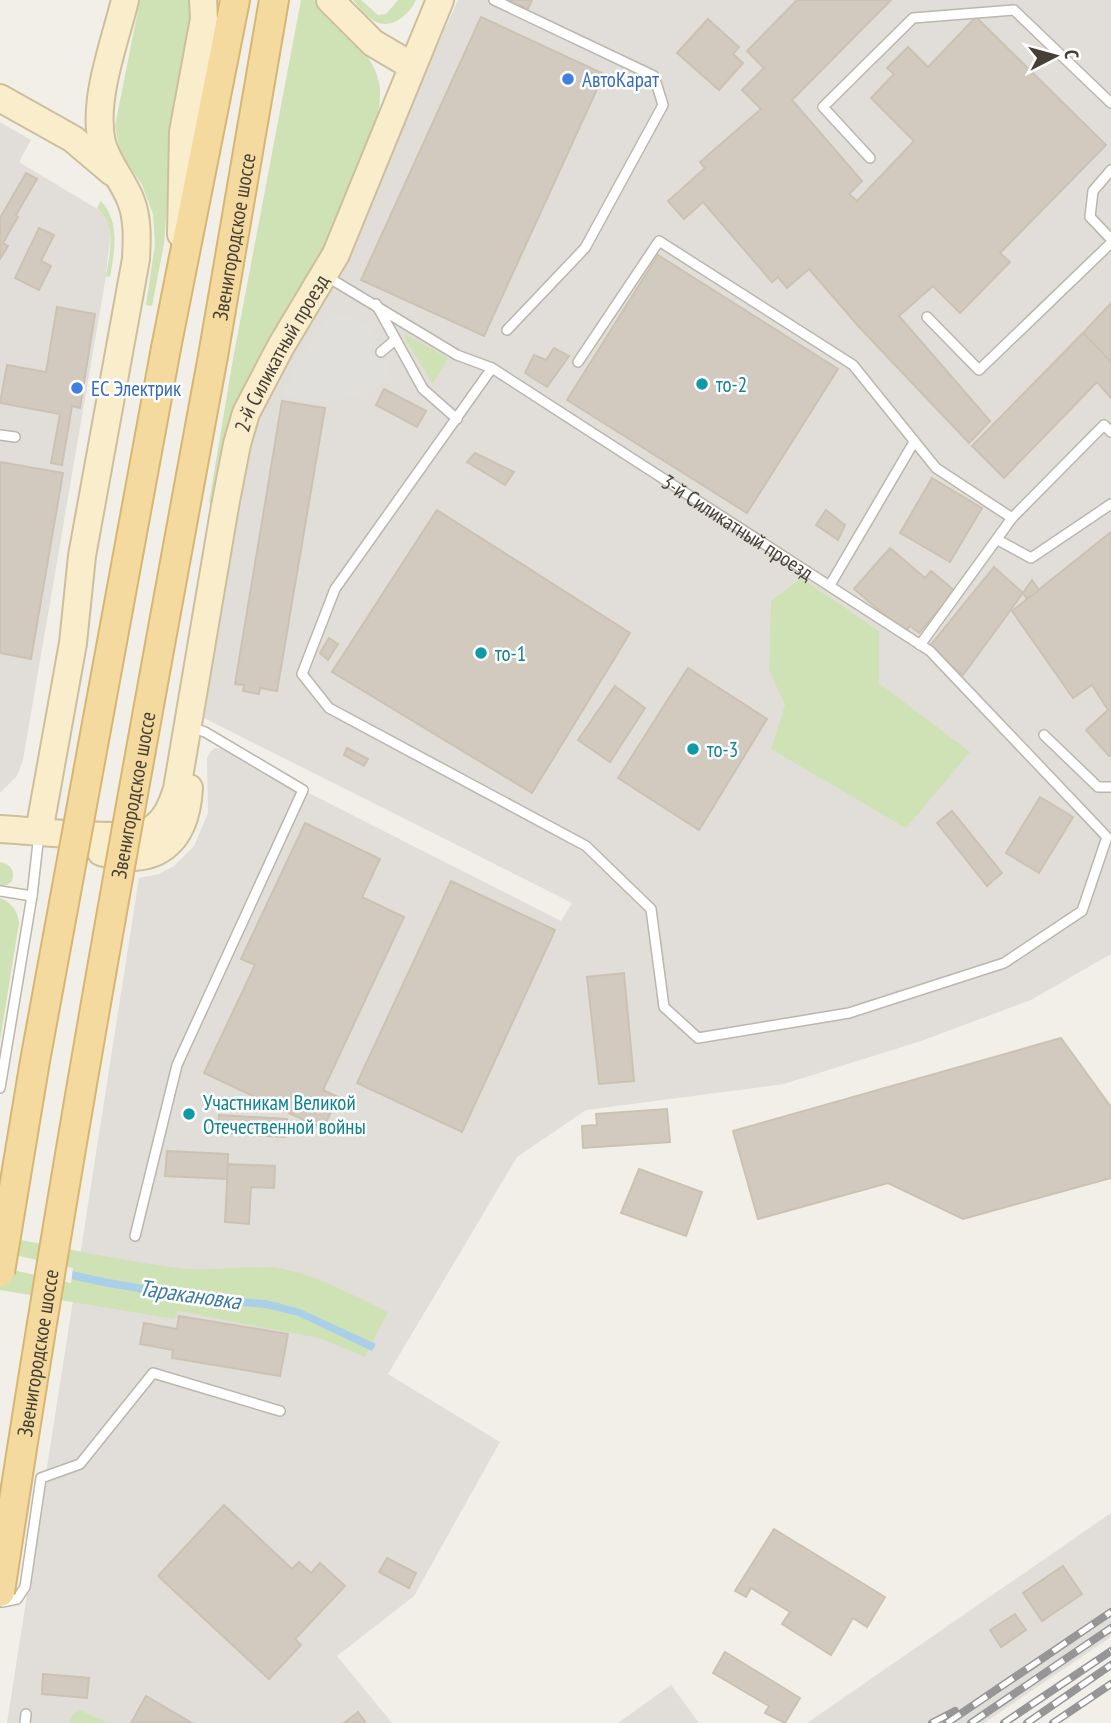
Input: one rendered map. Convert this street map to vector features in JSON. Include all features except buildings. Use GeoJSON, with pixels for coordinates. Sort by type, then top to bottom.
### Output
{"type":"FeatureCollection","features":[{"type":"Feature","properties":{"kind":"main road","name":"Звенигородское шоссе"},"geometry":{"type":"LineString","coordinates":[[0,1272],[35,1061],[173,310],[235,0]]}},
{"type":"Feature","properties":{"kind":"main road","name":"Звенигородское шоссе"},"geometry":{"type":"LineString","coordinates":[[0,1592],[86,1056],[213,356],[274,0]]}},
{"type":"Feature","properties":{"kind":"street"},"geometry":{"type":"LineString","coordinates":[[39,832],[73,643],[84,541],[136,259],[135,218],[131,201],[106,155],[100,128],[104,84],[125,0]]}},
{"type":"Feature","properties":{"kind":"street"},"geometry":{"type":"LineString","coordinates":[[330,0],[373,43],[412,66]]}},
{"type":"Feature","properties":{"kind":"street","name":"2-й Силикатный проезд"},"geometry":{"type":"LineString","coordinates":[[0,829],[39,832],[126,858],[145,856],[165,847],[180,830],[188,804],[188,726],[208,599],[237,444],[246,413],[257,388],[336,254],[440,0]]}},
{"type":"Feature","properties":{"kind":"street","name":"Звенигородское шоссе"},"geometry":{"type":"LineString","coordinates":[[173,310],[180,244],[183,132],[203,9]]}},
{"type":"Feature","properties":{"kind":"street"},"geometry":{"type":"LineString","coordinates":[[38,120],[56,124],[79,119],[94,104],[104,84]]}},
{"type":"Feature","properties":{"kind":"street"},"geometry":{"type":"LineString","coordinates":[[0,98],[73,139],[100,160],[117,178]]}},
{"type":"Feature","properties":{"kind":"lane"},"geometry":{"type":"LineString","coordinates":[[495,0],[654,76],[663,105],[585,248],[507,330]]}},
{"type":"Feature","properties":{"kind":"lane"},"geometry":{"type":"LineString","coordinates":[[870,158],[823,107],[913,18],[1014,10],[1111,103]]}},
{"type":"Feature","properties":{"kind":"lane"},"geometry":{"type":"LineString","coordinates":[[927,317],[979,370],[1111,241],[1090,217],[1093,191],[1111,170]]}},
{"type":"Feature","properties":{"kind":"lane"},"geometry":{"type":"LineString","coordinates":[[578,362],[659,241],[853,365],[936,468],[1012,518]]}},
{"type":"Feature","properties":{"kind":"lane","name":"3-й Силикатный проезд"},"geometry":{"type":"LineString","coordinates":[[325,275],[457,355],[492,368],[930,651],[1107,836],[1082,911],[1004,963],[849,1013],[698,1038],[664,1007],[651,909],[586,846],[329,708],[302,674],[335,589],[457,419]]}},
{"type":"Feature","properties":{"kind":"lane"},"geometry":{"type":"LineString","coordinates":[[376,304],[423,389],[457,419],[492,368]]}},
{"type":"Feature","properties":{"kind":"lane"},"geometry":{"type":"LineString","coordinates":[[381,352],[395,340]]}},
{"type":"Feature","properties":{"kind":"lane"},"geometry":{"type":"LineString","coordinates":[[920,645],[1012,518],[1104,425],[1111,432]]}},
{"type":"Feature","properties":{"kind":"lane"},"geometry":{"type":"LineString","coordinates":[[0,435],[15,437]]}},
{"type":"Feature","properties":{"kind":"lane"},"geometry":{"type":"LineString","coordinates":[[830,585],[914,442]]}},
{"type":"Feature","properties":{"kind":"lane"},"geometry":{"type":"LineString","coordinates":[[998,540],[1031,558],[1111,503]]}},
{"type":"Feature","properties":{"kind":"lane"},"geometry":{"type":"LineString","coordinates":[[135,1236],[177,1065],[303,790],[205,732],[188,726]]}},
{"type":"Feature","properties":{"kind":"lane"},"geometry":{"type":"LineString","coordinates":[[1044,735],[1098,787],[1111,787]]}},
{"type":"Feature","properties":{"kind":"lane"},"geometry":{"type":"LineString","coordinates":[[0,1088],[32,896],[39,832]]}},
{"type":"Feature","properties":{"kind":"lane"},"geometry":{"type":"LineString","coordinates":[[0,891],[32,896]]}},
{"type":"Feature","properties":{"kind":"lane"},"geometry":{"type":"LineString","coordinates":[[0,1601],[17,1599],[25,1587],[41,1478],[80,1464],[153,1373],[280,1411]]}},
{"type":"Feature","properties":{"kind":"shaded area"},"geometry":{"type":"Polygon","coordinates":[[[458,0],[1111,0],[1111,954],[1031,1000],[921,1041],[784,1084],[586,1110],[517,1157],[388,1374],[500,1442],[414,1596],[337,1656],[392,1723],[7,1723],[139,878],[159,874],[174,866],[194,846],[208,813],[207,758],[210,752],[215,748],[222,749],[561,921],[572,903],[202,717],[246,458],[256,414],[402,124],[458,0]]]}},
{"type":"Feature","properties":{"kind":"shaded area"},"geometry":{"type":"Polygon","coordinates":[[[0,122],[31,140],[19,162],[104,213],[109,223],[110,238],[106,276],[23,760],[17,776],[0,793],[0,122]]]}},
{"type":"Feature","properties":{"kind":"shaded area"},"geometry":{"type":"Polygon","coordinates":[[[332,312],[370,325],[391,375],[372,391],[323,403],[282,396],[297,365],[332,312]]]}},
{"type":"Feature","properties":{"kind":"shaded area"},"geometry":{"type":"Polygon","coordinates":[[[1111,1513],[1111,1637],[984,1723],[807,1723],[1111,1513]]]}},
{"type":"Feature","properties":{"kind":"shaded area"},"geometry":{"type":"Polygon","coordinates":[[[671,1685],[699,1723],[618,1723],[671,1685]]]}},
{"type":"Feature","properties":{"kind":"green space"},"geometry":{"type":"Polygon","coordinates":[[[140,0],[196,0],[170,164],[164,244],[152,306],[146,305],[155,244],[153,214],[142,185],[120,152],[115,126],[140,0]]]}},
{"type":"Feature","properties":{"kind":"green space"},"geometry":{"type":"Polygon","coordinates":[[[301,0],[314,0],[369,59],[379,82],[378,111],[363,157],[314,276],[215,504],[209,503],[233,359],[301,0]]]}},
{"type":"Feature","properties":{"kind":"green space"},"geometry":{"type":"Polygon","coordinates":[[[353,0],[361,0],[378,15],[386,14],[398,0],[416,0],[399,20],[380,24],[371,19],[353,0]]]}},
{"type":"Feature","properties":{"kind":"green space"},"geometry":{"type":"Polygon","coordinates":[[[101,201],[114,227],[110,277],[106,276],[110,230],[103,214],[97,208],[101,201]]]}},
{"type":"Feature","properties":{"kind":"green space"},"geometry":{"type":"Polygon","coordinates":[[[405,334],[448,358],[433,384],[405,339],[405,334]]]}},
{"type":"Feature","properties":{"kind":"green space"},"geometry":{"type":"Polygon","coordinates":[[[801,578],[879,631],[879,683],[970,752],[906,828],[771,749],[785,705],[769,670],[771,601],[801,578]]]}},
{"type":"Feature","properties":{"kind":"green space"},"geometry":{"type":"Polygon","coordinates":[[[0,862],[7,864],[12,871],[12,881],[7,885],[0,885],[0,862]]]}},
{"type":"Feature","properties":{"kind":"green space"},"geometry":{"type":"Polygon","coordinates":[[[0,898],[14,908],[19,923],[0,1041],[0,898]]]}},
{"type":"Feature","properties":{"kind":"green space"},"geometry":{"type":"Polygon","coordinates":[[[0,1236],[178,1268],[284,1269],[330,1284],[388,1312],[365,1357],[319,1338],[177,1311],[175,1319],[0,1290],[0,1236]]]}},
{"type":"Feature","properties":{"kind":"green space"},"geometry":{"type":"Polygon","coordinates":[[[80,1710],[108,1723],[69,1723],[73,1714],[80,1710]]]}},
{"type":"Feature","properties":{"kind":"water","name":"Таракановка"},"geometry":{"type":"Polygon","coordinates":[[[0,1255],[197,1295],[266,1300],[300,1309],[376,1344],[372,1351],[298,1316],[265,1308],[196,1302],[103,1286],[0,1264],[0,1255]]]}},
{"type":"Feature","properties":{"kind":"pier"},"geometry":{"type":"Polygon","coordinates":[[[1,1252],[73,1268],[71,1283],[0,1267],[1,1252]]]}},
{"type":"Feature","properties":{"kind":"railway"},"geometry":{"type":"LineString","coordinates":[[947,1723],[1111,1612]]}},
{"type":"Feature","properties":{"kind":"railway"},"geometry":{"type":"LineString","coordinates":[[971,1723],[1111,1628]]}},
{"type":"Feature","properties":{"kind":"railway"},"geometry":{"type":"LineString","coordinates":[[1004,1723],[1111,1651]]}},
{"type":"Feature","properties":{"kind":"railway"},"geometry":{"type":"LineString","coordinates":[[1027,1723],[1111,1665]]}},
{"type":"Feature","properties":{"kind":"railway"},"geometry":{"type":"LineString","coordinates":[[1053,1723],[1111,1684]]}},
{"type":"Feature","properties":{"kind":"railway"},"geometry":{"type":"LineString","coordinates":[[932,1723],[955,1711]]}},
{"type":"Feature","properties":{"kind":"place","name":"АвтоКарат"},"geometry":{"type":"Point","coordinates":[568,79]}},
{"type":"Feature","properties":{"kind":"place","name":"то-2"},"geometry":{"type":"Point","coordinates":[702,384]}},
{"type":"Feature","properties":{"kind":"place","name":"ЕС Электрик"},"geometry":{"type":"Point","coordinates":[77,388]}},
{"type":"Feature","properties":{"kind":"place","name":"то-1"},"geometry":{"type":"Point","coordinates":[481,653]}},
{"type":"Feature","properties":{"kind":"place","name":"то-3"},"geometry":{"type":"Point","coordinates":[693,749]}},
{"type":"Feature","properties":{"kind":"place","name":"Участникам Великой Отечественной войны"},"geometry":{"type":"Point","coordinates":[189,1114]}}]}
